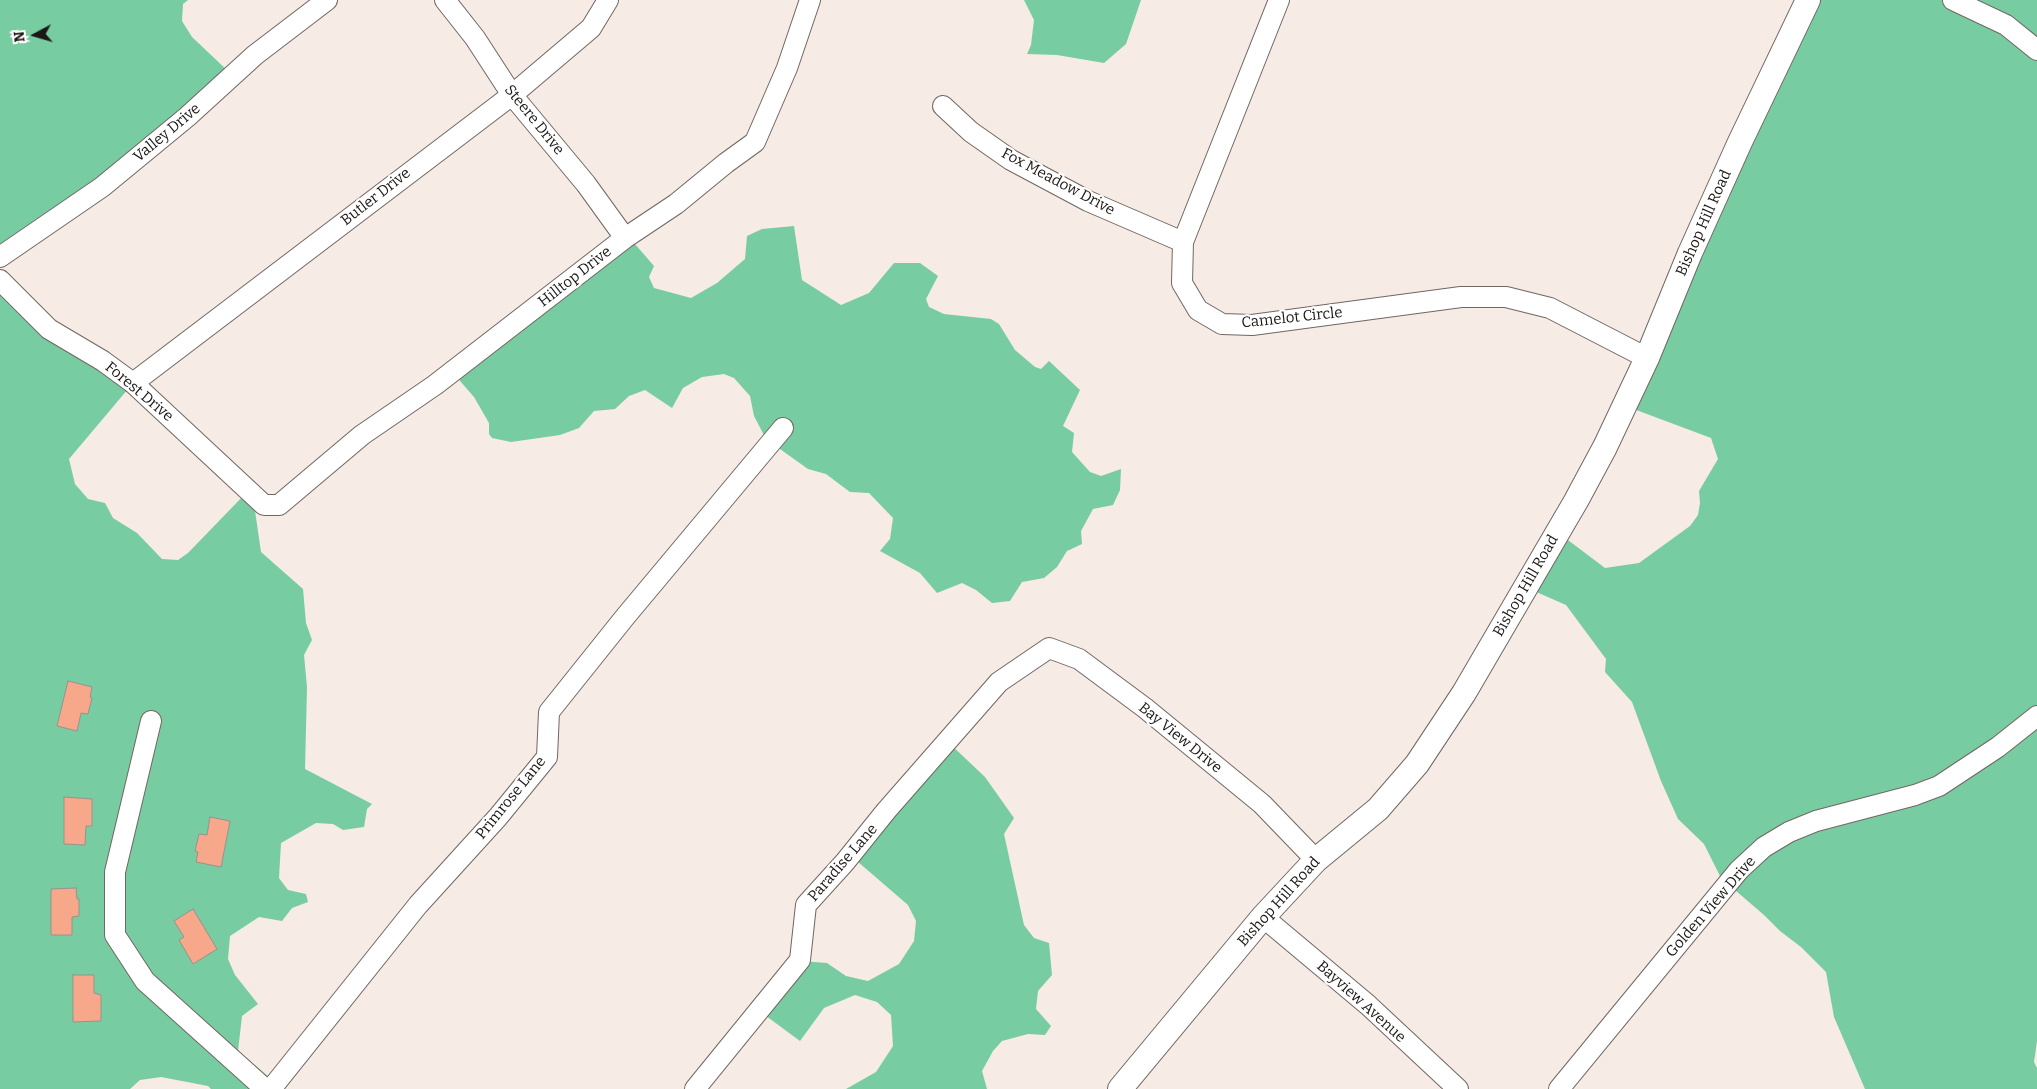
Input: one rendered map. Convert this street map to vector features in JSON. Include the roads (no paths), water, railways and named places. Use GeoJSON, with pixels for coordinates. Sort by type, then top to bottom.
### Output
{"type":"FeatureCollection","features":[{"type":"Feature","properties":{"kind":"street","name":"Valley Drive"},"geometry":{"type":"LineString","coordinates":[[0,257],[102,187],[187,117],[255,55],[327,0]]}},
{"type":"Feature","properties":{"kind":"street","name":"Steere Drive"},"geometry":{"type":"LineString","coordinates":[[445,0],[475,38],[512,96],[586,184],[625,238]]}},
{"type":"Feature","properties":{"kind":"street","name":"Butler Drive"},"geometry":{"type":"LineString","coordinates":[[133,383],[234,308],[421,163],[512,96],[591,28],[608,0]]}},
{"type":"Feature","properties":{"kind":"street","name":"Hilltop Drive"},"geometry":{"type":"LineString","coordinates":[[275,505],[279,505],[362,435],[435,385],[625,238],[676,204],[755,142],[787,68],[810,0]]}},
{"type":"Feature","properties":{"kind":"street","name":"Camelot Circle"},"geometry":{"type":"LineString","coordinates":[[1279,0],[1183,242],[1182,283],[1198,310],[1222,324],[1252,325],[1461,297],[1506,297],[1550,308],[1647,358]]}},
{"type":"Feature","properties":{"kind":"street","name":"Bishop Hill Road"},"geometry":{"type":"LineString","coordinates":[[1120,1089],[1263,916],[1316,860],[1378,810],[1423,756],[1464,693],[1605,448],[1647,358],[1690,254],[1740,142],[1808,0]]}},
{"type":"Feature","properties":{"kind":"street"},"geometry":{"type":"LineString","coordinates":[[1953,0],[2006,25],[2037,50]]}},
{"type":"Feature","properties":{"kind":"street","name":"Fox Meadow Drive"},"geometry":{"type":"LineString","coordinates":[[943,106],[971,132],[1011,160],[1088,201],[1183,242]]}},
{"type":"Feature","properties":{"kind":"street","name":"Forest Drive"},"geometry":{"type":"LineString","coordinates":[[0,280],[49,329],[103,360],[133,383],[264,505],[275,505]]}},
{"type":"Feature","properties":{"kind":"street","name":"Primrose Lane"},"geometry":{"type":"LineString","coordinates":[[274,1088],[418,906],[498,817],[547,757],[548,712],[782,428]]}},
{"type":"Feature","properties":{"kind":"street","name":"Bay View Drive"},"geometry":{"type":"LineString","coordinates":[[1031,660],[1049,648],[1079,659],[1145,708],[1262,804],[1316,860]]}},
{"type":"Feature","properties":{"kind":"street","name":"Paradise Lane"},"geometry":{"type":"LineString","coordinates":[[695,1089],[800,960],[806,905],[999,682],[1031,660]]}},
{"type":"Feature","properties":{"kind":"street","name":"Golden View Drive"},"geometry":{"type":"LineString","coordinates":[[1558,1089],[1739,870],[1764,847],[1789,832],[1816,821],[1914,795],[1939,786],[1998,747],[2037,716]]}},
{"type":"Feature","properties":{"kind":"street"},"geometry":{"type":"LineString","coordinates":[[150,721],[115,872],[115,935],[145,981],[193,1026],[274,1088]]}},
{"type":"Feature","properties":{"kind":"street","name":"Bayview Avenue"},"geometry":{"type":"LineString","coordinates":[[1263,916],[1368,1005],[1458,1089]]}}]}
